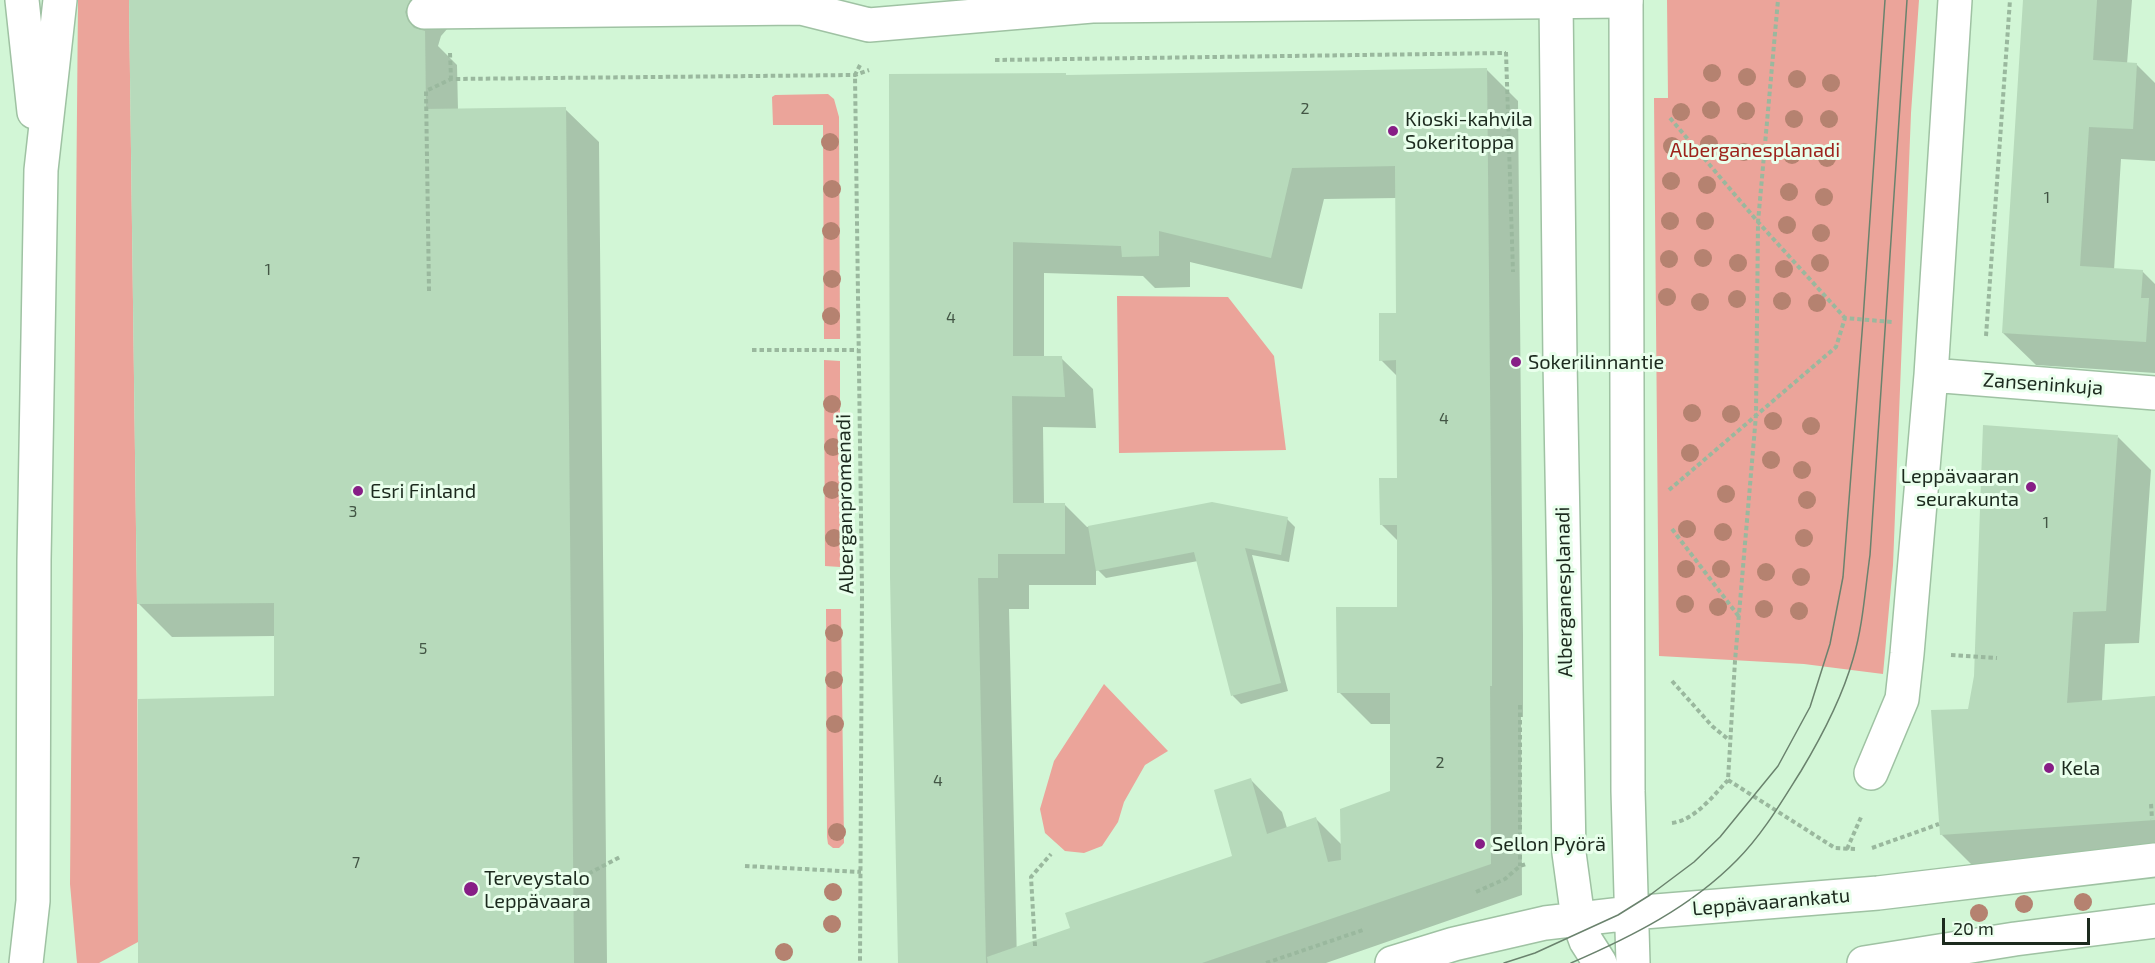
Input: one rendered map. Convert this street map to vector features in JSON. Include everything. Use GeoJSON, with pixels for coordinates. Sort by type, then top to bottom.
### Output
{"type":"FeatureCollection","features":[{"type":"Feature","properties":{"kind":"main road"},"geometry":{"type":"LineString","coordinates":[[22,0],[41,170]]}},
{"type":"Feature","properties":{"kind":"main road"},"geometry":{"type":"LineString","coordinates":[[26,963],[33,902],[34,560],[41,170],[60,0]]}},
{"type":"Feature","properties":{"kind":"main road"},"geometry":{"type":"LineString","coordinates":[[1051,0],[1092,6]]}},
{"type":"Feature","properties":{"kind":"main road"},"geometry":{"type":"LineString","coordinates":[[424,12],[809,4],[869,25],[1092,6],[1626,0],[1632,963]]}},
{"type":"Feature","properties":{"kind":"main road"},"geometry":{"type":"LineString","coordinates":[[1871,773],[1902,699],[1931,375],[1955,0]]}},
{"type":"Feature","properties":{"kind":"main road","name":"Alberganesplanadi"},"geometry":{"type":"LineString","coordinates":[[1556,1],[1569,853],[1578,919],[1586,941],[1600,963]]}},
{"type":"Feature","properties":{"kind":"main road","name":"Zanseninkuja"},"geometry":{"type":"LineString","coordinates":[[1931,375],[2155,393]]}},
{"type":"Feature","properties":{"kind":"main road","name":"Leppävaarankatu"},"geometry":{"type":"LineString","coordinates":[[1392,963],[1488,936],[1545,923],[1631,913],[1878,893],[2155,860]]}},
{"type":"Feature","properties":{"kind":"main road"},"geometry":{"type":"LineString","coordinates":[[33,902],[47,963]]}},
{"type":"Feature","properties":{"kind":"main road"},"geometry":{"type":"LineString","coordinates":[[1864,963],[2015,939],[2155,921]]}},
{"type":"Feature","properties":{"kind":"path"},"geometry":{"type":"LineString","coordinates":[[1630,837],[1661,824],[1680,822],[1709,801],[1728,780],[1756,415],[1758,222],[1778,0]]}},
{"type":"Feature","properties":{"kind":"path"},"geometry":{"type":"LineString","coordinates":[[987,60],[1506,53]]}},
{"type":"Feature","properties":{"kind":"path","name":"Alberganpromenadi"},"geometry":{"type":"LineString","coordinates":[[860,963],[862,591],[855,75],[864,56]]}},
{"type":"Feature","properties":{"kind":"path"},"geometry":{"type":"LineString","coordinates":[[429,291],[426,91],[451,79],[855,75],[872,68]]}},
{"type":"Feature","properties":{"kind":"path"},"geometry":{"type":"LineString","coordinates":[[1668,116],[1758,222],[1845,318],[1897,322],[1920,306],[1989,309]]}},
{"type":"Feature","properties":{"kind":"path"},"geometry":{"type":"LineString","coordinates":[[1662,497],[1836,347],[1845,318]]}},
{"type":"Feature","properties":{"kind":"path"},"geometry":{"type":"LineString","coordinates":[[752,350],[858,350]]}},
{"type":"Feature","properties":{"kind":"path"},"geometry":{"type":"LineString","coordinates":[[1668,524],[1741,618]]}},
{"type":"Feature","properties":{"kind":"path"},"geometry":{"type":"LineString","coordinates":[[1951,655],[1997,658]]}},
{"type":"Feature","properties":{"kind":"path"},"geometry":{"type":"LineString","coordinates":[[1728,780],[1835,848],[1871,849],[1939,824]]}},
{"type":"Feature","properties":{"kind":"path"},"geometry":{"type":"LineString","coordinates":[[2151,804],[2152,820]]}},
{"type":"Feature","properties":{"kind":"path"},"geometry":{"type":"LineString","coordinates":[[1035,946],[1031,877],[1051,854]]}},
{"type":"Feature","properties":{"kind":"path"},"geometry":{"type":"LineString","coordinates":[[582,877],[620,857]]}},
{"type":"Feature","properties":{"kind":"path"},"geometry":{"type":"LineString","coordinates":[[745,866],[861,872]]}},
{"type":"Feature","properties":{"kind":"green space"},"geometry":{"type":"Polygon","coordinates":[[[78,0],[129,0],[137,604],[138,942],[99,963],[77,963],[70,884],[78,0]]]}},
{"type":"Feature","properties":{"kind":"green space","name":"Alberganesplanadi"},"geometry":{"type":"Polygon","coordinates":[[[1667,0],[1919,0],[1911,113],[1893,565],[1883,674],[1804,664],[1659,656],[1654,98],[1668,98],[1667,0]]]}},
{"type":"Feature","properties":{"kind":"green space"},"geometry":{"type":"Polygon","coordinates":[[[828,94],[834,99],[839,117],[840,339],[824,339],[823,125],[773,125],[772,97],[775,95],[828,94]]]}},
{"type":"Feature","properties":{"kind":"green space"},"geometry":{"type":"Polygon","coordinates":[[[1117,296],[1228,297],[1274,356],[1286,450],[1119,453],[1117,296]]]}},
{"type":"Feature","properties":{"kind":"green space"},"geometry":{"type":"Polygon","coordinates":[[[824,360],[840,361],[840,567],[825,566],[824,360]]]}},
{"type":"Feature","properties":{"kind":"green space"},"geometry":{"type":"Polygon","coordinates":[[[826,609],[841,609],[844,843],[839,848],[833,848],[828,844],[827,837],[826,609]]]}},
{"type":"Feature","properties":{"kind":"green space"},"geometry":{"type":"Polygon","coordinates":[[[1104,684],[1168,751],[1145,765],[1124,802],[1118,822],[1102,846],[1084,853],[1065,851],[1045,833],[1040,809],[1054,761],[1104,684]]]}},
{"type":"Feature","properties":{"kind":"building"},"geometry":{"type":"Polygon","coordinates":[[[129,0],[410,0],[405,12],[408,21],[414,28],[425,31],[426,109],[566,107],[574,963],[138,963],[138,699],[274,696],[274,603],[137,604],[129,0]]]}},
{"type":"Feature","properties":{"kind":"building"},"geometry":{"type":"Polygon","coordinates":[[[2023,0],[2097,0],[2093,60],[2137,63],[2133,129],[2089,127],[2080,266],[2143,270],[2141,298],[2149,298],[2146,342],[2002,333],[2023,0]]]}},
{"type":"Feature","properties":{"kind":"building"},"geometry":{"type":"Polygon","coordinates":[[[1487,68],[1492,602],[1491,864],[1202,963],[988,963],[987,957],[1070,928],[1065,913],[1232,856],[1214,790],[1251,778],[1267,834],[1316,817],[1328,862],[1341,860],[1340,809],[1390,791],[1390,693],[1337,693],[1336,607],[1397,607],[1397,525],[1380,525],[1379,478],[1397,478],[1396,360],[1379,361],[1379,313],[1396,313],[1395,166],[1292,168],[1271,258],[1159,231],[1159,256],[1122,257],[1121,246],[1013,242],[1013,356],[1062,356],[1065,397],[1012,396],[1013,503],[1065,503],[1065,554],[998,554],[998,578],[978,578],[986,963],[898,963],[890,577],[889,74],[1066,73],[1066,75],[1487,68]]]}},
{"type":"Feature","properties":{"kind":"building"},"geometry":{"type":"Polygon","coordinates":[[[1983,425],[2118,435],[2106,611],[2073,612],[2067,703],[2155,696],[2155,820],[1940,835],[1931,710],[1968,709],[1974,676],[1983,425]]]}},
{"type":"Feature","properties":{"kind":"building"},"geometry":{"type":"Polygon","coordinates":[[[1212,502],[1288,517],[1281,555],[1245,548],[1281,683],[1231,696],[1194,552],[1096,571],[1088,526],[1212,502]]]}},
{"type":"Feature","properties":{"kind":"tram line"},"geometry":{"type":"LineString","coordinates":[[1504,963],[1535,953],[1618,915],[1650,895],[1694,862],[1720,837],[1778,766],[1810,707],[1830,644],[1843,577],[1885,0]]}},
{"type":"Feature","properties":{"kind":"tram line"},"geometry":{"type":"LineString","coordinates":[[1571,963],[1616,943],[1680,906],[1719,877],[1737,860],[1764,828],[1801,771],[1831,716],[1848,674],[1859,634],[1870,555],[1907,0]]}},
{"type":"Feature","properties":{"kind":"place","name":"Kioski-kahvila Sokeritoppa"},"geometry":{"type":"Point","coordinates":[1393,131]}},
{"type":"Feature","properties":{"kind":"place","name":"Sokerilinnantie"},"geometry":{"type":"Point","coordinates":[1516,362]}},
{"type":"Feature","properties":{"kind":"place","name":"Leppävaaran seurakunta"},"geometry":{"type":"Point","coordinates":[2031,487]}},
{"type":"Feature","properties":{"kind":"place","name":"Esri Finland"},"geometry":{"type":"Point","coordinates":[358,491]}},
{"type":"Feature","properties":{"kind":"place","name":"Kela"},"geometry":{"type":"Point","coordinates":[2049,768]}},
{"type":"Feature","properties":{"kind":"place","name":"Sellon Pyörä"},"geometry":{"type":"Point","coordinates":[1480,844]}},
{"type":"Feature","properties":{"kind":"place","name":"Terveystalo Leppävaara"},"geometry":{"type":"Point","coordinates":[471,889]}}]}
